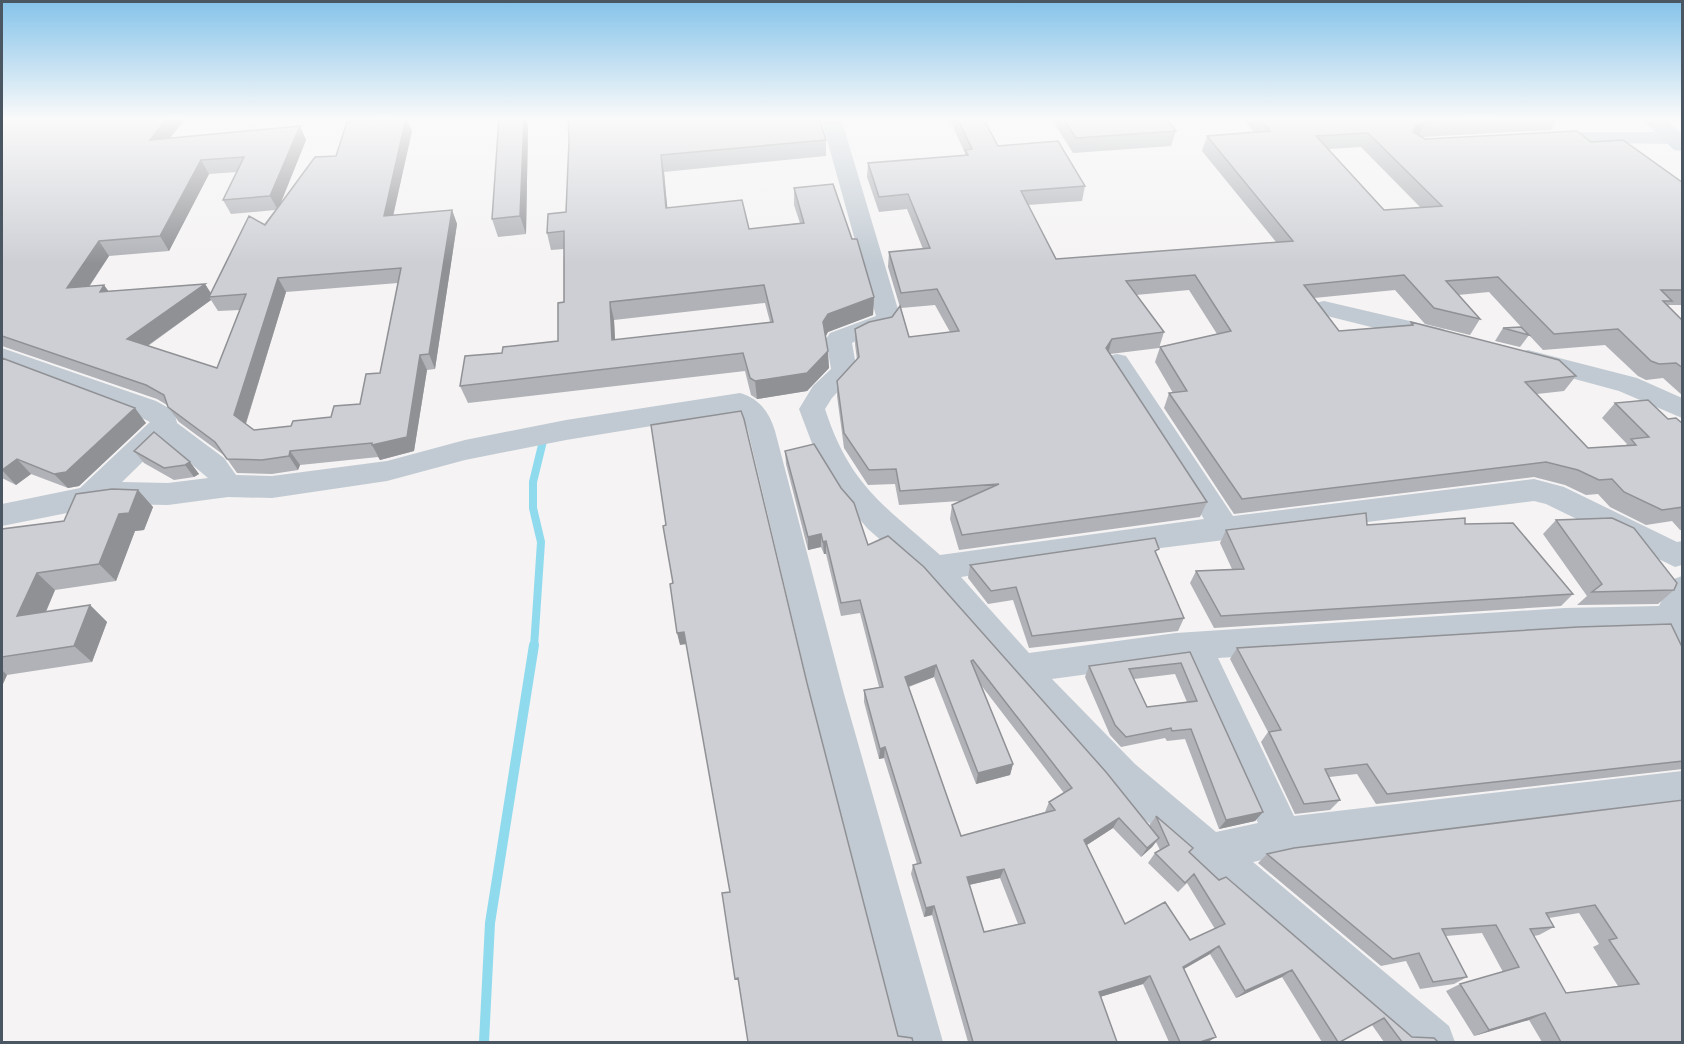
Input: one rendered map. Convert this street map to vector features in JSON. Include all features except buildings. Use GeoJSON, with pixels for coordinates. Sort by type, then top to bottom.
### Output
{"type":"FeatureCollection","features":[{"type":"Feature","properties":{"kind":"street"},"geometry":{"type":"LineString","coordinates":[[845,167],[888,316],[882,325],[862,328],[839,339],[844,371],[822,392],[812,410],[819,437],[830,459],[855,494],[891,532],[934,568],[1076,733],[1122,776],[1433,1042]]}},
{"type":"Feature","properties":{"kind":"street"},"geometry":{"type":"LineString","coordinates":[[1324,308],[1460,341]]}},
{"type":"Feature","properties":{"kind":"street"},"geometry":{"type":"LineString","coordinates":[[1506,352],[1628,384],[1683,409]]}},
{"type":"Feature","properties":{"kind":"street"},"geometry":{"type":"LineString","coordinates":[[2,356],[146,408],[164,418],[163,426],[90,496]]}},
{"type":"Feature","properties":{"kind":"street"},"geometry":{"type":"LineString","coordinates":[[1117,362],[1225,528]]}},
{"type":"Feature","properties":{"kind":"street"},"geometry":{"type":"LineString","coordinates":[[2,515],[112,493],[168,494],[228,486],[272,488],[387,471],[465,450],[566,429],[740,402],[748,405],[756,415],[767,454],[921,1042]]}},
{"type":"Feature","properties":{"kind":"street"},"geometry":{"type":"LineString","coordinates":[[163,426],[171,435],[214,465],[228,486]]}},
{"type":"Feature","properties":{"kind":"street"},"geometry":{"type":"LineString","coordinates":[[934,568],[1225,528],[1534,490],[1554,495],[1680,558]]}},
{"type":"Feature","properties":{"kind":"street"},"geometry":{"type":"LineString","coordinates":[[1683,589],[1669,619],[1683,650]]}},
{"type":"Feature","properties":{"kind":"street"},"geometry":{"type":"LineString","coordinates":[[1022,669],[1195,646],[1565,622],[1669,619]]}},
{"type":"Feature","properties":{"kind":"street"},"geometry":{"type":"LineString","coordinates":[[1195,646],[1284,836]]}},
{"type":"Feature","properties":{"kind":"street"},"geometry":{"type":"LineString","coordinates":[[1213,852],[1284,836],[1683,788]]}},
{"type":"Feature","properties":{"kind":"waterway"},"geometry":{"type":"LineString","coordinates":[[534,647],[541,542],[533,508],[533,482],[543,441]]}},
{"type":"Feature","properties":{"kind":"waterway"},"geometry":{"type":"LineString","coordinates":[[484,1042],[490,923],[534,645]]}}]}
